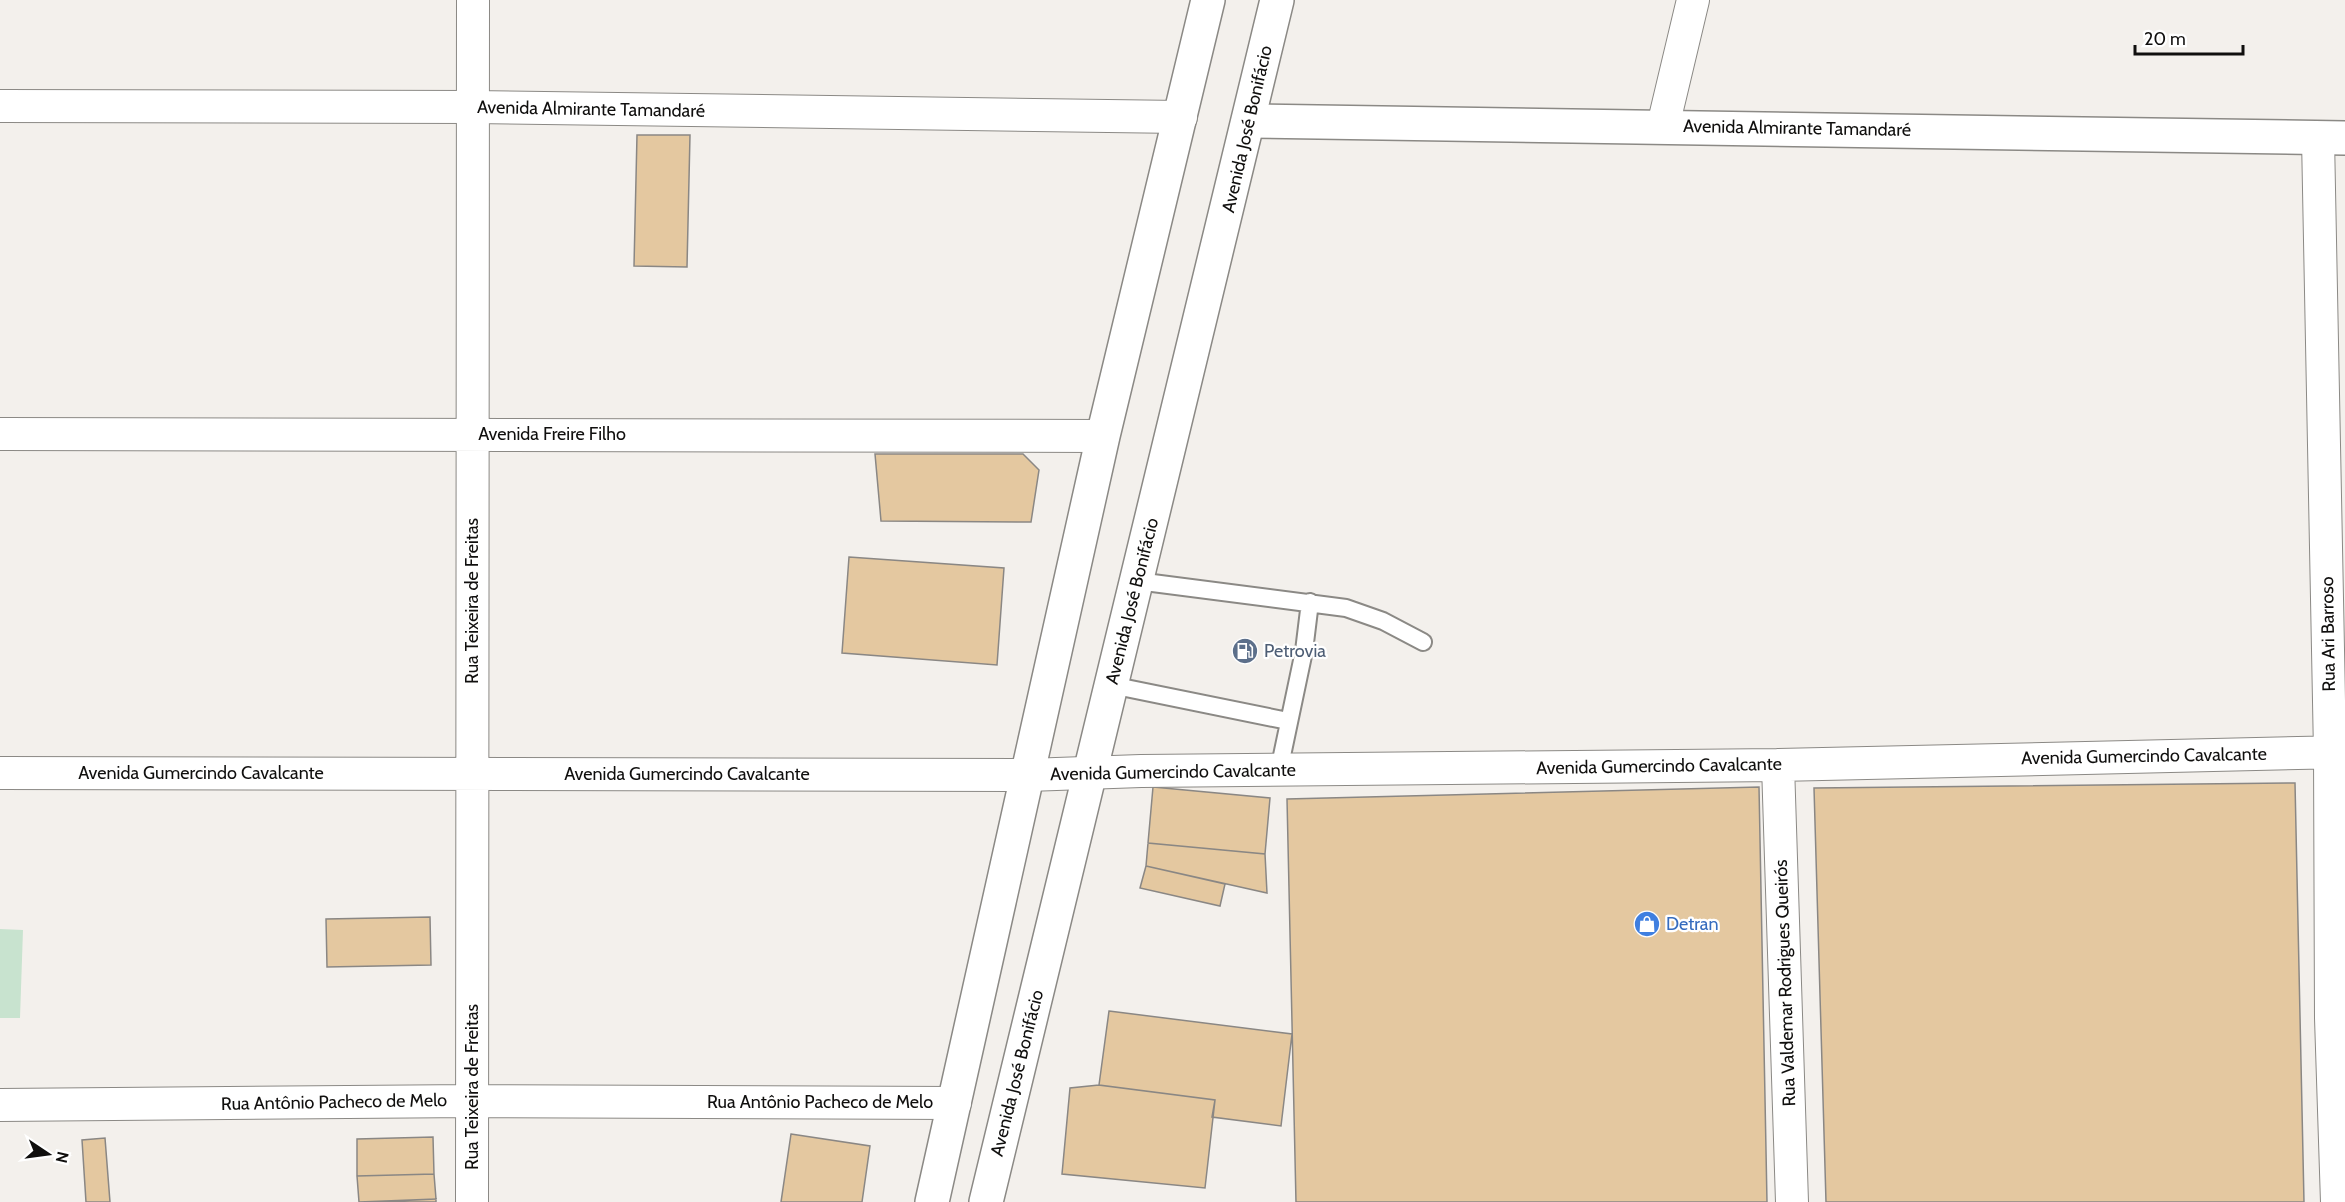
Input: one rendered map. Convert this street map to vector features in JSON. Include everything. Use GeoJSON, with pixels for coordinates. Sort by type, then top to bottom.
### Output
{"type":"FeatureCollection","features":[{"type":"Feature","properties":{"kind":"main road"},"geometry":{"type":"LineString","coordinates":[[932,1202],[1103,436],[1208,0]]}},
{"type":"Feature","properties":{"kind":"main road","name":"Avenida José Bonifácio"},"geometry":{"type":"LineString","coordinates":[[986,1202],[1277,0]]}},
{"type":"Feature","properties":{"kind":"main road","name":"Avenida Almirante Tamandaré"},"geometry":{"type":"LineString","coordinates":[[1249,121],[2332,138]]}},
{"type":"Feature","properties":{"kind":"street","name":"Rua Teixeira de Freitas"},"geometry":{"type":"LineString","coordinates":[[472,1202],[473,0]]}},
{"type":"Feature","properties":{"kind":"street"},"geometry":{"type":"LineString","coordinates":[[1663,126],[1693,0]]}},
{"type":"Feature","properties":{"kind":"street","name":"Avenida Almirante Tamandaré"},"geometry":{"type":"LineString","coordinates":[[0,106],[473,107],[1181,117]]}},
{"type":"Feature","properties":{"kind":"street","name":"Rua Ari Barroso"},"geometry":{"type":"LineString","coordinates":[[2332,138],[2338,752],[2331,1018],[2337,1202]]}},
{"type":"Feature","properties":{"kind":"street","name":"Avenida Freire Filho"},"geometry":{"type":"LineString","coordinates":[[0,434],[473,433],[1103,436]]}},
{"type":"Feature","properties":{"kind":"street","name":"Avenida Gumercindo Cavalcante"},"geometry":{"type":"LineString","coordinates":[[0,772],[1028,775],[1778,765],[2338,752]]}},
{"type":"Feature","properties":{"kind":"street","name":"Rua Valdemar Rodrigues Queirós"},"geometry":{"type":"LineString","coordinates":[[1778,765],[1792,1202]]}},
{"type":"Feature","properties":{"kind":"street","name":"Rua Antônio Pacheco de Melo"},"geometry":{"type":"LineString","coordinates":[[0,1105],[472,1101],[955,1103]]}},
{"type":"Feature","properties":{"kind":"lane"},"geometry":{"type":"LineString","coordinates":[[1137,580],[1346,608],[1383,621],[1422,642]]}},
{"type":"Feature","properties":{"kind":"lane"},"geometry":{"type":"LineString","coordinates":[[1279,770],[1304,651],[1310,602]]}},
{"type":"Feature","properties":{"kind":"lane"},"geometry":{"type":"LineString","coordinates":[[1112,685],[1288,721]]}},
{"type":"Feature","properties":{"kind":"green space"},"geometry":{"type":"Polygon","coordinates":[[[0,929],[23,930],[20,1018],[0,1018],[0,929]]]}},
{"type":"Feature","properties":{"kind":"building"},"geometry":{"type":"Polygon","coordinates":[[[637,135],[690,135],[687,267],[634,266],[637,135]]]}},
{"type":"Feature","properties":{"kind":"building"},"geometry":{"type":"Polygon","coordinates":[[[875,454],[1023,454],[1039,470],[1031,522],[881,521],[875,454]]]}},
{"type":"Feature","properties":{"kind":"building"},"geometry":{"type":"Polygon","coordinates":[[[849,557],[1004,568],[997,665],[842,653],[849,557]]]}},
{"type":"Feature","properties":{"kind":"building"},"geometry":{"type":"Polygon","coordinates":[[[2295,783],[2304,1202],[1826,1202],[1814,788],[2295,783]]]}},
{"type":"Feature","properties":{"kind":"building"},"geometry":{"type":"Polygon","coordinates":[[[1153,787],[1270,798],[1265,854],[1148,843],[1153,787]]]}},
{"type":"Feature","properties":{"kind":"building"},"geometry":{"type":"Polygon","coordinates":[[[1759,787],[1767,1202],[1296,1202],[1287,799],[1759,787]]]}},
{"type":"Feature","properties":{"kind":"building"},"geometry":{"type":"Polygon","coordinates":[[[1148,843],[1265,854],[1267,893],[1146,866],[1148,843]]]}},
{"type":"Feature","properties":{"kind":"building"},"geometry":{"type":"Polygon","coordinates":[[[1146,866],[1225,884],[1220,906],[1140,888],[1146,866]]]}},
{"type":"Feature","properties":{"kind":"building"},"geometry":{"type":"Polygon","coordinates":[[[430,917],[431,965],[327,967],[326,919],[430,917]]]}},
{"type":"Feature","properties":{"kind":"building"},"geometry":{"type":"Polygon","coordinates":[[[1109,1011],[1292,1034],[1281,1126],[1212,1117],[1215,1100],[1099,1085],[1109,1011]]]}},
{"type":"Feature","properties":{"kind":"building"},"geometry":{"type":"Polygon","coordinates":[[[1099,1085],[1215,1100],[1205,1188],[1062,1174],[1070,1088],[1099,1085]]]}},
{"type":"Feature","properties":{"kind":"building"},"geometry":{"type":"Polygon","coordinates":[[[791,1134],[870,1146],[862,1202],[781,1202],[791,1134]]]}},
{"type":"Feature","properties":{"kind":"building"},"geometry":{"type":"Polygon","coordinates":[[[433,1137],[434,1174],[357,1176],[357,1139],[433,1137]]]}},
{"type":"Feature","properties":{"kind":"building"},"geometry":{"type":"Polygon","coordinates":[[[105,1138],[110,1202],[86,1202],[82,1140],[105,1138]]]}},
{"type":"Feature","properties":{"kind":"building"},"geometry":{"type":"Polygon","coordinates":[[[434,1174],[436,1199],[359,1202],[357,1176],[434,1174]]]}},
{"type":"Feature","properties":{"kind":"building"},"geometry":{"type":"Polygon","coordinates":[[[436,1199],[436,1202],[373,1202],[436,1199]]]}},
{"type":"Feature","properties":{"kind":"place","name":"Petrovia"},"geometry":{"type":"Point","coordinates":[1245,651]}},
{"type":"Feature","properties":{"kind":"place","name":"Detran"},"geometry":{"type":"Point","coordinates":[1647,924]}}]}
